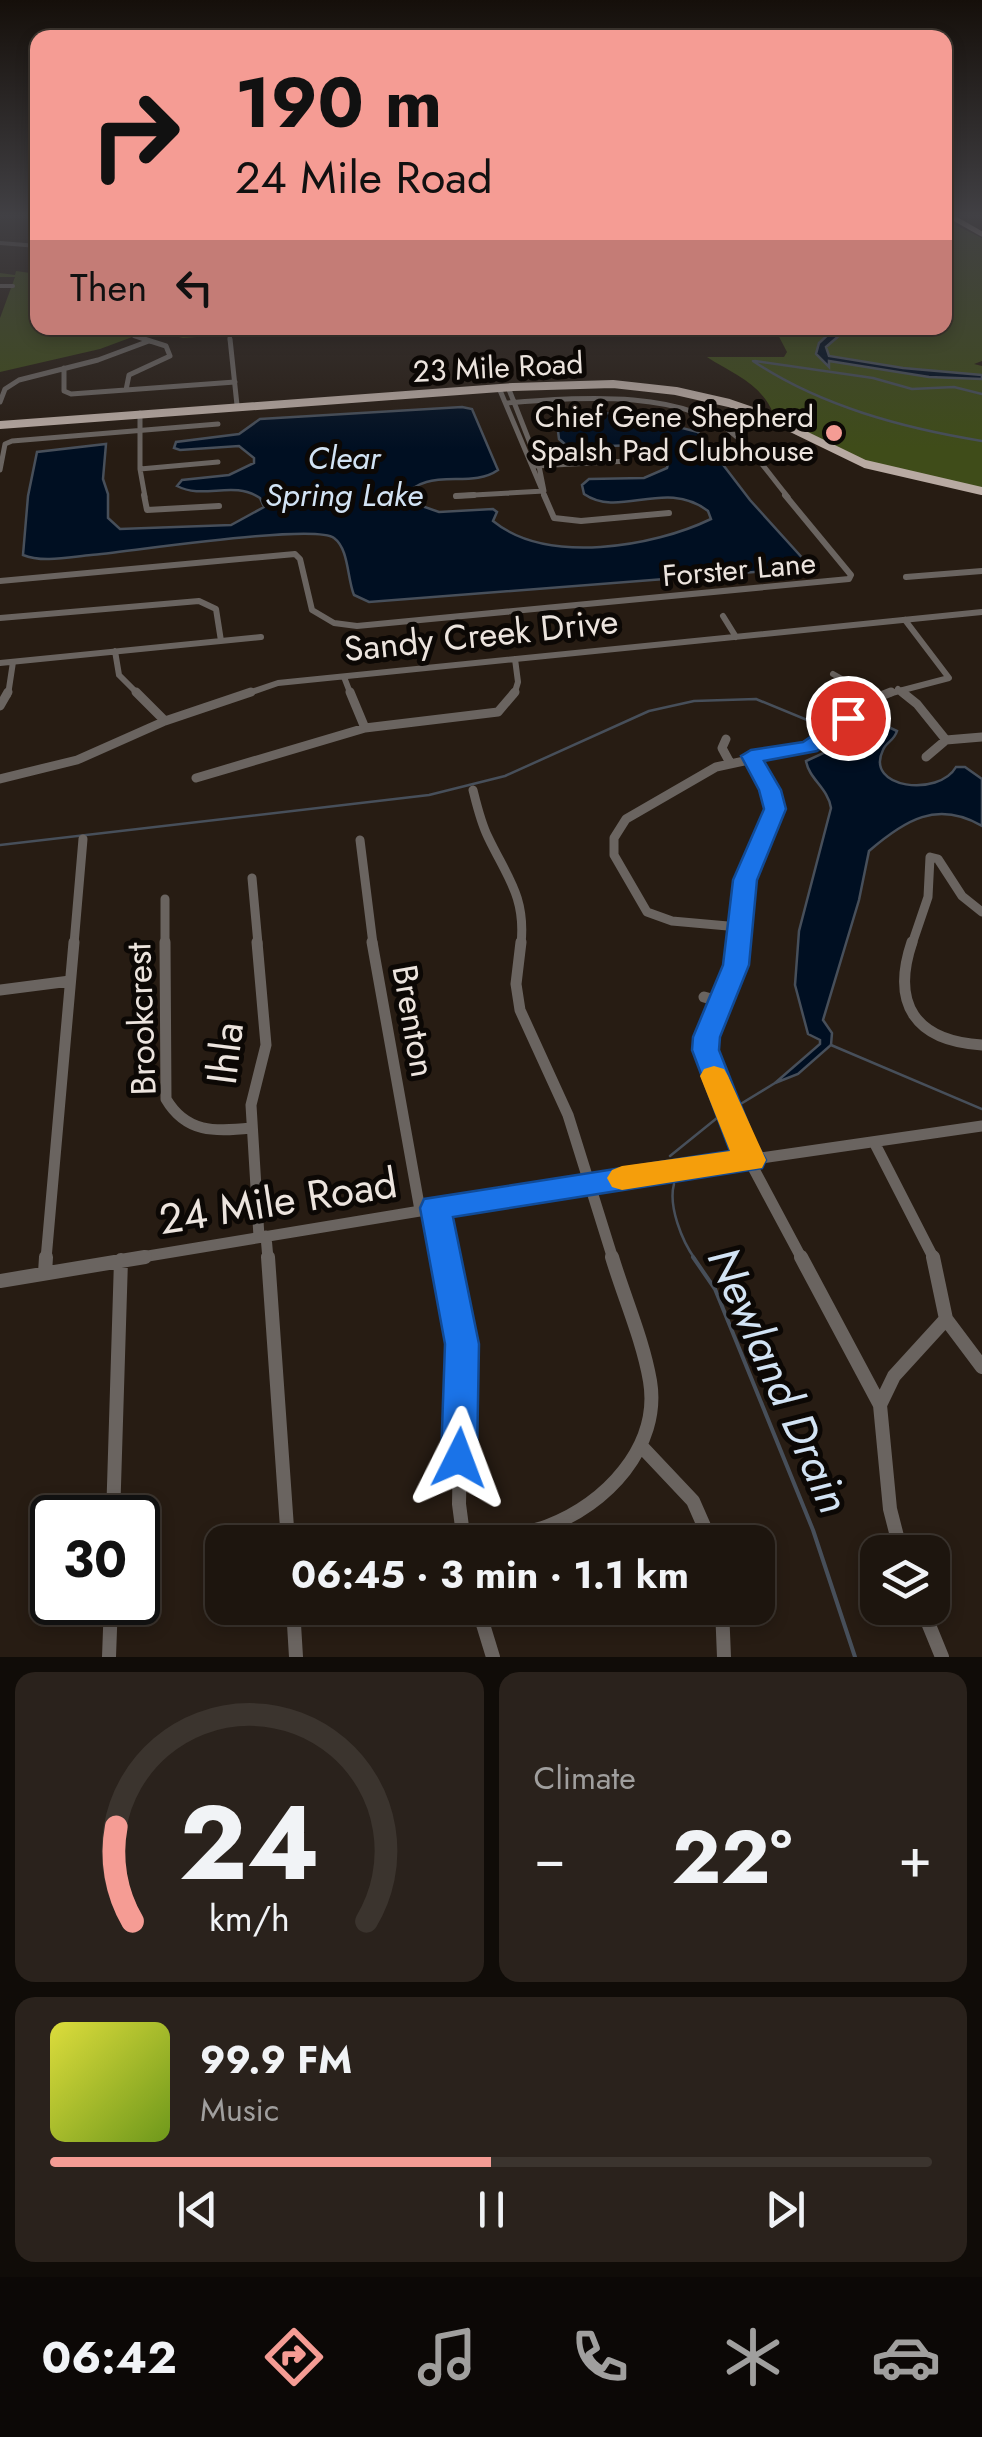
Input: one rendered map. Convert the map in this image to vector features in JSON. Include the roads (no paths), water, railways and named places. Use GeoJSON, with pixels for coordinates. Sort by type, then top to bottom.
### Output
{"type":"FeatureCollection","features":[{"type":"Feature","properties":{"kind":"main road","name":"23 Mile Road"},"geometry":{"type":"LineString","coordinates":[[0,424],[237,405],[595,384],[694,394],[764,415],[865,464],[982,492]]}},
{"type":"Feature","properties":{"kind":"street"},"geometry":{"type":"LineString","coordinates":[[230,335],[237,405]]}},
{"type":"Feature","properties":{"kind":"street"},"geometry":{"type":"LineString","coordinates":[[126,390],[130,375],[168,359],[167,347],[134,336]]}},
{"type":"Feature","properties":{"kind":"street"},"geometry":{"type":"LineString","coordinates":[[0,402],[5,389],[14,382],[149,341]]}},
{"type":"Feature","properties":{"kind":"street"},"geometry":{"type":"LineString","coordinates":[[64,368],[68,374],[66,393],[235,382]]}},
{"type":"Feature","properties":{"kind":"street"},"geometry":{"type":"LineString","coordinates":[[504,388],[553,516],[563,521],[670,513]]}},
{"type":"Feature","properties":{"kind":"street","name":"Forster Lane"},"geometry":{"type":"LineString","coordinates":[[0,580],[295,554],[300,560],[308,604],[326,624],[358,626],[842,582],[851,574],[738,436],[718,422],[686,411],[620,400],[510,402]]}},
{"type":"Feature","properties":{"kind":"street"},"geometry":{"type":"LineString","coordinates":[[137,414],[140,469],[148,510],[219,506]]}},
{"type":"Feature","properties":{"kind":"street"},"geometry":{"type":"LineString","coordinates":[[0,470],[8,442],[218,424]]}},
{"type":"Feature","properties":{"kind":"street"},"geometry":{"type":"LineString","coordinates":[[536,466],[628,461]]}},
{"type":"Feature","properties":{"kind":"street"},"geometry":{"type":"LineString","coordinates":[[140,469],[218,462]]}},
{"type":"Feature","properties":{"kind":"street"},"geometry":{"type":"LineString","coordinates":[[456,496],[544,491]]}},
{"type":"Feature","properties":{"kind":"street"},"geometry":{"type":"LineString","coordinates":[[906,577],[982,571]]}},
{"type":"Feature","properties":{"kind":"street"},"geometry":{"type":"LineString","coordinates":[[0,618],[199,601],[216,609],[221,641]]}},
{"type":"Feature","properties":{"kind":"street","name":"Sandy Creek Drive"},"geometry":{"type":"LineString","coordinates":[[0,779],[77,760],[165,720],[270,684],[982,612]]}},
{"type":"Feature","properties":{"kind":"street"},"geometry":{"type":"LineString","coordinates":[[723,616],[736,638]]}},
{"type":"Feature","properties":{"kind":"street"},"geometry":{"type":"LineString","coordinates":[[739,927],[672,921],[647,912],[614,850],[617,832],[635,812],[729,761],[794,752],[818,743],[876,698],[949,678],[948,671],[905,620]]}},
{"type":"Feature","properties":{"kind":"street"},"geometry":{"type":"LineString","coordinates":[[0,664],[261,637]]}},
{"type":"Feature","properties":{"kind":"street"},"geometry":{"type":"LineString","coordinates":[[115,652],[118,675],[165,720]]}},
{"type":"Feature","properties":{"kind":"street"},"geometry":{"type":"LineString","coordinates":[[196,778],[365,728],[498,712],[508,704],[518,684],[515,659]]}},
{"type":"Feature","properties":{"kind":"street"},"geometry":{"type":"LineString","coordinates":[[0,706],[7,699],[13,662]]}},
{"type":"Feature","properties":{"kind":"street"},"geometry":{"type":"LineString","coordinates":[[833,674],[876,698]]}},
{"type":"Feature","properties":{"kind":"street"},"geometry":{"type":"LineString","coordinates":[[344,677],[365,728]]}},
{"type":"Feature","properties":{"kind":"street"},"geometry":{"type":"LineString","coordinates":[[898,689],[917,704],[946,740]]}},
{"type":"Feature","properties":{"kind":"street"},"geometry":{"type":"LineString","coordinates":[[926,757],[946,740],[982,737]]}},
{"type":"Feature","properties":{"kind":"street"},"geometry":{"type":"LineString","coordinates":[[726,739],[722,748],[729,761]]}},
{"type":"Feature","properties":{"kind":"street"},"geometry":{"type":"LineString","coordinates":[[751,756],[770,790],[775,809],[745,880],[736,965],[707,1037],[706,1050],[742,1146],[880,1405],[890,1509],[897,1535]]}},
{"type":"Feature","properties":{"kind":"street"},"geometry":{"type":"LineString","coordinates":[[473,790],[485,832],[521,902],[524,918],[516,984],[520,1010],[562,1099],[650,1381],[653,1407],[643,1448],[608,1486],[562,1520],[542,1525]]}},
{"type":"Feature","properties":{"kind":"street"},"geometry":{"type":"LineString","coordinates":[[45,1273],[83,839]]}},
{"type":"Feature","properties":{"kind":"street","name":"Brenton"},"geometry":{"type":"LineString","coordinates":[[360,840],[372,940],[428,1209],[462,1344],[458,1504],[461,1525]]}},
{"type":"Feature","properties":{"kind":"street"},"geometry":{"type":"LineString","coordinates":[[982,912],[962,896],[938,859],[930,857],[928,901],[900,989],[910,1012],[926,1028],[950,1040],[982,1045]]}},
{"type":"Feature","properties":{"kind":"street","name":"Ihla"},"geometry":{"type":"LineString","coordinates":[[252,878],[266,1045],[251,1105],[250,1128],[287,1525]]}},
{"type":"Feature","properties":{"kind":"street","name":"Brookcrest"},"geometry":{"type":"LineString","coordinates":[[164,900],[168,1104],[180,1119],[202,1130],[250,1128]]}},
{"type":"Feature","properties":{"kind":"street"},"geometry":{"type":"LineString","coordinates":[[0,990],[70,981]]}},
{"type":"Feature","properties":{"kind":"street"},"geometry":{"type":"LineString","coordinates":[[704,996],[722,1002]]}},
{"type":"Feature","properties":{"kind":"street","name":"24 Mile Road"},"geometry":{"type":"LineString","coordinates":[[0,1281],[589,1183],[982,1126]]}},
{"type":"Feature","properties":{"kind":"street"},"geometry":{"type":"LineString","coordinates":[[874,1142],[942,1277],[946,1319],[982,1367]]}},
{"type":"Feature","properties":{"kind":"street"},"geometry":{"type":"LineString","coordinates":[[114,1495],[120,1260]]}},
{"type":"Feature","properties":{"kind":"street"},"geometry":{"type":"LineString","coordinates":[[880,1405],[894,1376],[946,1319]]}},
{"type":"Feature","properties":{"kind":"street"},"geometry":{"type":"LineString","coordinates":[[643,1448],[690,1491],[707,1525]]}},
{"type":"Feature","properties":{"kind":"street"},"geometry":{"type":"LineString","coordinates":[[109,1657],[110,1625]]}},
{"type":"Feature","properties":{"kind":"street"},"geometry":{"type":"LineString","coordinates":[[294,1625],[296,1657]]}},
{"type":"Feature","properties":{"kind":"street"},"geometry":{"type":"LineString","coordinates":[[483,1625],[493,1657]]}},
{"type":"Feature","properties":{"kind":"street"},"geometry":{"type":"LineString","coordinates":[[723,1625],[724,1657]]}},
{"type":"Feature","properties":{"kind":"street"},"geometry":{"type":"LineString","coordinates":[[929,1625],[942,1657]]}},
{"type":"Feature","properties":{"kind":"water"},"geometry":{"type":"Polygon","coordinates":[[[828,335],[840,335],[826,347],[829,356],[982,375],[982,379],[929,377],[829,361],[829,367],[816,354],[819,343],[828,335]]]}},
{"type":"Feature","properties":{"kind":"water","name":"Clear Spring Lake"},"geometry":{"type":"Polygon","coordinates":[[[472,409],[498,470],[487,476],[423,483],[402,499],[439,512],[493,509],[497,512],[493,521],[515,535],[570,547],[631,544],[711,519],[708,511],[676,498],[613,503],[584,494],[582,485],[589,479],[644,478],[667,468],[669,460],[657,452],[633,446],[567,446],[559,439],[556,415],[627,414],[698,432],[807,568],[369,602],[354,595],[339,543],[320,534],[258,536],[56,559],[23,555],[37,452],[106,444],[103,479],[108,494],[108,518],[120,529],[231,525],[264,507],[260,498],[239,490],[198,491],[177,486],[182,480],[229,475],[254,463],[254,458],[239,446],[180,450],[174,448],[176,442],[239,434],[260,419],[472,409]]]}},
{"type":"Feature","properties":{"kind":"water"},"geometry":{"type":"Polygon","coordinates":[[[869,718],[897,731],[884,747],[880,763],[893,780],[920,785],[935,782],[956,767],[965,767],[982,779],[982,826],[950,815],[922,817],[896,830],[869,851],[859,900],[823,1020],[832,1033],[831,1045],[798,1074],[775,1083],[820,1044],[820,1040],[808,1034],[795,985],[799,931],[831,808],[806,761],[828,751],[857,721],[869,718]]]}},
{"type":"Feature","properties":{"kind":"waterway"},"geometry":{"type":"LineString","coordinates":[[753,361],[834,403],[922,429],[982,441]]}},
{"type":"Feature","properties":{"kind":"waterway"},"geometry":{"type":"LineString","coordinates":[[755,361],[873,378],[912,389],[954,387],[982,394]]}},
{"type":"Feature","properties":{"kind":"waterway"},"geometry":{"type":"LineString","coordinates":[[0,845],[429,795],[505,776],[649,711],[694,701],[756,699],[812,722],[824,721]]}},
{"type":"Feature","properties":{"kind":"waterway"},"geometry":{"type":"LineString","coordinates":[[831,1045],[982,1109]]}},
{"type":"Feature","properties":{"kind":"waterway","name":"Newland Drain"},"geometry":{"type":"LineString","coordinates":[[734,1108],[775,1083]]}},
{"type":"Feature","properties":{"kind":"waterway","name":"Newland Drain"},"geometry":{"type":"LineString","coordinates":[[670,1156],[717,1118]]}},
{"type":"Feature","properties":{"kind":"waterway","name":"Newland Drain"},"geometry":{"type":"LineString","coordinates":[[674,1184],[677,1223],[695,1259]]}},
{"type":"Feature","properties":{"kind":"waterway","name":"Newland Drain"},"geometry":{"type":"LineString","coordinates":[[693,1257],[715,1289],[813,1530],[855,1657]]}},
{"type":"Feature","properties":{"kind":"place","name":"Chief Gene Shepherd Spalsh Pad Clubhouse"},"geometry":{"type":"Point","coordinates":[834,433]}}]}
